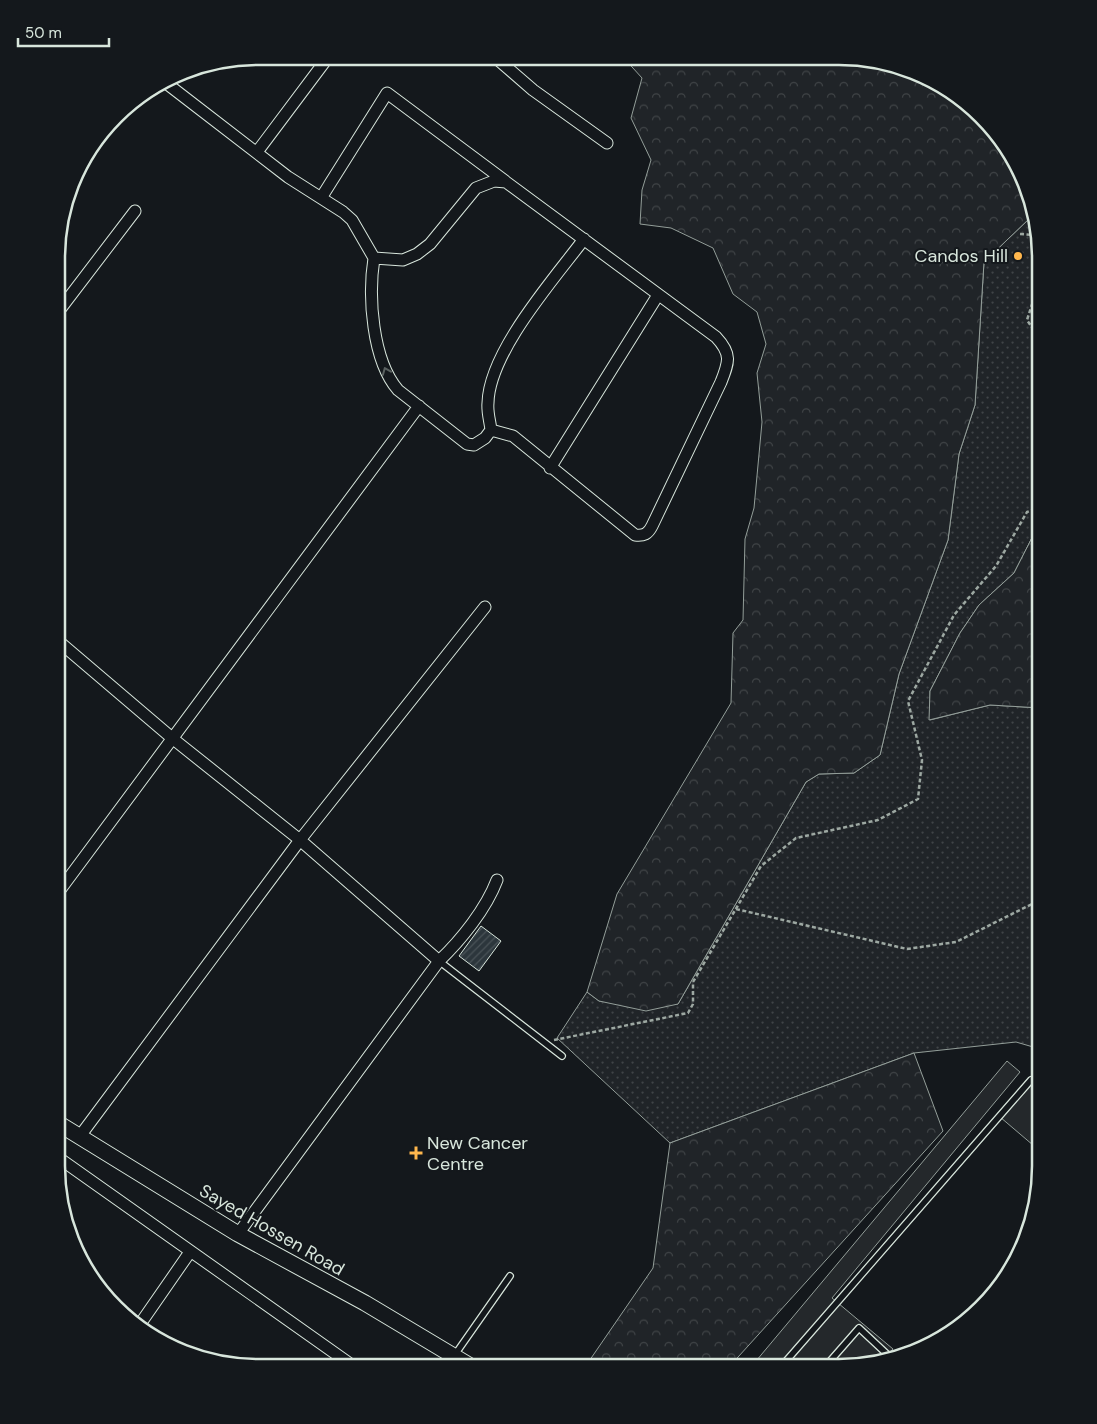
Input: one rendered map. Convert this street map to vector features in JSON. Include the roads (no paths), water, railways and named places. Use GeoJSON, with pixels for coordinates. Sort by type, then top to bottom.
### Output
{"type":"FeatureCollection","features":[{"type":"Feature","properties":{"kind":"main road","name":"Sayed Hossen Road"},"geometry":{"type":"LineString","coordinates":[[65,1127],[238,1234],[365,1304],[459,1359]]}},
{"type":"Feature","properties":{"kind":"street"},"geometry":{"type":"LineString","coordinates":[[257,152],[322,65]]}},
{"type":"Feature","properties":{"kind":"street"},"geometry":{"type":"LineString","coordinates":[[504,65],[533,90],[607,143]]}},
{"type":"Feature","properties":{"kind":"street"},"geometry":{"type":"LineString","coordinates":[[170,86],[288,177],[322,198],[352,220],[374,258],[371,280],[377,343],[390,380],[467,444],[479,443],[491,430],[488,402],[496,370],[513,336],[584,238]]}},
{"type":"Feature","properties":{"kind":"street"},"geometry":{"type":"LineString","coordinates":[[322,198],[387,94],[584,238],[716,337],[726,347],[728,357],[721,382],[648,533],[642,536],[635,535],[550,468],[513,436],[491,430]]}},
{"type":"Feature","properties":{"kind":"street"},"geometry":{"type":"LineString","coordinates":[[374,258],[403,260],[417,254],[430,244],[476,188],[494,181],[506,182]]}},
{"type":"Feature","properties":{"kind":"street"},"geometry":{"type":"LineString","coordinates":[[65,303],[134,211]]}},
{"type":"Feature","properties":{"kind":"street"},"geometry":{"type":"LineString","coordinates":[[550,468],[658,295]]}},
{"type":"Feature","properties":{"kind":"street"},"geometry":{"type":"LineString","coordinates":[[65,883],[419,406]]}},
{"type":"Feature","properties":{"kind":"street"},"geometry":{"type":"LineString","coordinates":[[80,1136],[300,840],[485,607]]}},
{"type":"Feature","properties":{"kind":"street"},"geometry":{"type":"LineString","coordinates":[[65,647],[172,738],[300,840],[438,961]]}},
{"type":"Feature","properties":{"kind":"street"},"geometry":{"type":"LineString","coordinates":[[238,1234],[438,961],[451,949],[492,893],[497,880]]}},
{"type":"Feature","properties":{"kind":"street"},"geometry":{"type":"LineString","coordinates":[[65,1162],[343,1359]]}},
{"type":"Feature","properties":{"kind":"street"},"geometry":{"type":"LineString","coordinates":[[143,1320],[190,1252]]}},
{"type":"Feature","properties":{"kind":"lane"},"geometry":{"type":"LineString","coordinates":[[438,961],[562,1056]]}},
{"type":"Feature","properties":{"kind":"lane"},"geometry":{"type":"LineString","coordinates":[[788,1359],[1032,1081]]}},
{"type":"Feature","properties":{"kind":"lane"},"geometry":{"type":"LineString","coordinates":[[454,1356],[510,1276]]}},
{"type":"Feature","properties":{"kind":"lane"},"geometry":{"type":"LineString","coordinates":[[832,1359],[858,1328],[885,1353]]}},
{"type":"Feature","properties":{"kind":"place","name":"Candos Hill"},"geometry":{"type":"Point","coordinates":[1018,256]}},
{"type":"Feature","properties":{"kind":"place","name":"New Cancer Centre"},"geometry":{"type":"Point","coordinates":[416,1153]}}]}
